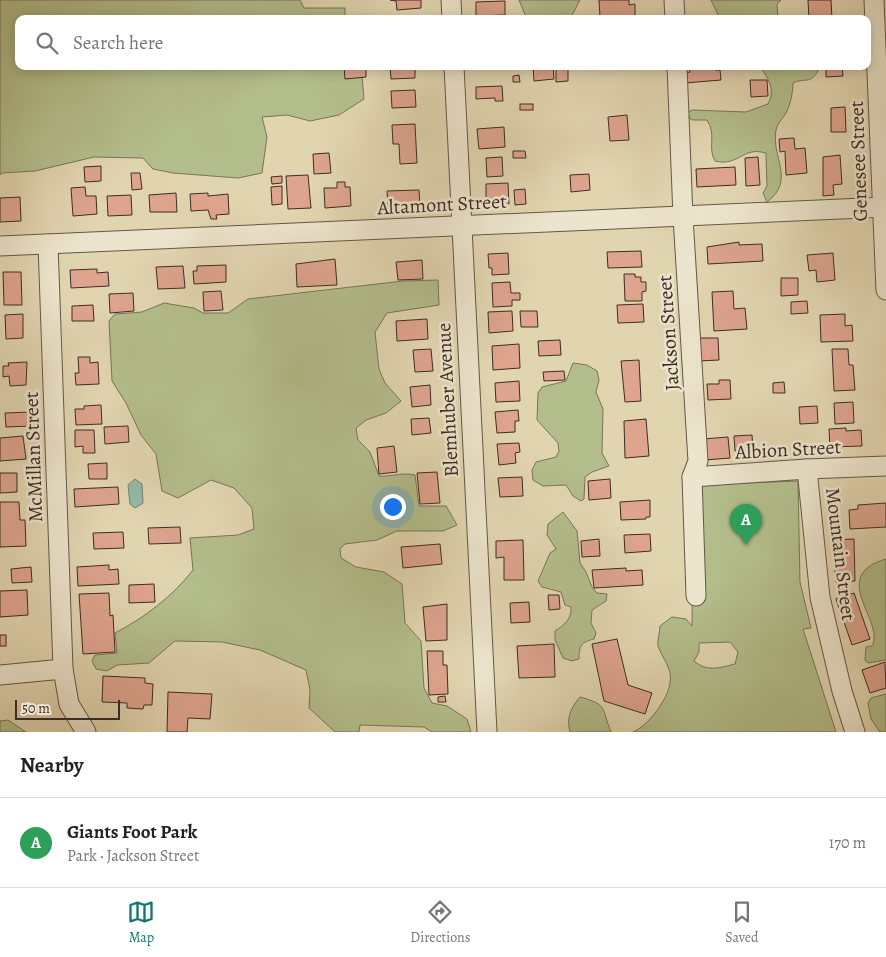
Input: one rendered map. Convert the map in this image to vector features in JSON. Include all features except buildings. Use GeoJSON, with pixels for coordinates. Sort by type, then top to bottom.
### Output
{"type":"FeatureCollection","features":[{"type":"Feature","properties":{"kind":"street"},"geometry":{"type":"LineString","coordinates":[[451,0],[452,15]]}},
{"type":"Feature","properties":{"kind":"street"},"geometry":{"type":"LineString","coordinates":[[674,0],[675,15]]}},
{"type":"Feature","properties":{"kind":"street","name":"Genesee Street"},"geometry":{"type":"LineString","coordinates":[[874,0],[886,290]]}},
{"type":"Feature","properties":{"kind":"street","name":"Blemhuber Avenue"},"geometry":{"type":"LineString","coordinates":[[454,70],[460,226],[487,732]]}},
{"type":"Feature","properties":{"kind":"street","name":"Jackson Street"},"geometry":{"type":"LineString","coordinates":[[677,70],[683,217],[698,461],[692,477],[696,596]]}},
{"type":"Feature","properties":{"kind":"street","name":"Altamont Street"},"geometry":{"type":"LineString","coordinates":[[0,246],[884,207]]}},
{"type":"Feature","properties":{"kind":"street","name":"McMillan Street"},"geometry":{"type":"LineString","coordinates":[[48,244],[63,669],[69,704],[86,732]]}},
{"type":"Feature","properties":{"kind":"street","name":"Albion Street"},"geometry":{"type":"LineString","coordinates":[[692,477],[886,466]]}},
{"type":"Feature","properties":{"kind":"street","name":"Mountain Street"},"geometry":{"type":"LineString","coordinates":[[807,469],[820,597],[842,691],[855,732]]}},
{"type":"Feature","properties":{"kind":"street"},"geometry":{"type":"LineString","coordinates":[[0,675],[63,669]]}},
{"type":"Feature","properties":{"kind":"shaded area"},"geometry":{"type":"Polygon","coordinates":[[[0,0],[300,0],[304,8],[345,8],[345,15],[15,15],[15,70],[354,70],[362,76],[364,99],[339,115],[310,121],[287,115],[262,117],[267,137],[262,173],[238,178],[173,173],[153,169],[143,158],[94,157],[35,171],[2,173],[0,175],[0,0]]]}},
{"type":"Feature","properties":{"kind":"shaded area"},"geometry":{"type":"Polygon","coordinates":[[[519,0],[580,0],[572,15],[525,15],[519,0]]]}},
{"type":"Feature","properties":{"kind":"shaded area"},"geometry":{"type":"Polygon","coordinates":[[[711,0],[781,0],[777,4],[778,15],[718,15],[711,0]]]}},
{"type":"Feature","properties":{"kind":"shaded area"},"geometry":{"type":"Polygon","coordinates":[[[762,70],[818,70],[811,79],[793,83],[789,107],[776,130],[775,140],[781,177],[780,185],[776,194],[767,202],[763,193],[767,186],[766,153],[751,152],[730,161],[715,161],[712,151],[710,125],[707,120],[693,120],[689,118],[688,112],[692,110],[746,112],[768,104],[771,89],[762,70]]]}},
{"type":"Feature","properties":{"kind":"shaded area"},"geometry":{"type":"Polygon","coordinates":[[[438,280],[439,305],[387,313],[375,332],[379,369],[385,383],[401,401],[386,413],[366,420],[356,428],[358,440],[370,452],[379,476],[415,475],[419,506],[446,506],[457,525],[443,531],[397,531],[377,540],[345,544],[340,549],[341,558],[356,567],[384,572],[402,584],[405,623],[421,641],[424,688],[432,703],[447,706],[467,719],[471,732],[432,732],[424,727],[360,725],[359,732],[335,732],[309,708],[310,690],[306,670],[260,650],[222,642],[175,641],[149,663],[117,665],[107,671],[96,669],[92,661],[95,655],[117,653],[115,633],[157,606],[193,570],[190,538],[238,535],[254,529],[252,508],[234,488],[211,480],[178,498],[162,491],[156,454],[141,435],[126,403],[112,381],[109,321],[115,314],[142,312],[164,303],[194,308],[203,313],[228,313],[248,299],[403,281],[438,280]]]}},
{"type":"Feature","properties":{"kind":"shaded area"},"geometry":{"type":"Polygon","coordinates":[[[573,363],[587,365],[597,371],[599,380],[596,392],[603,409],[602,453],[609,466],[592,472],[585,477],[584,499],[581,501],[573,496],[566,485],[543,486],[533,480],[532,470],[536,462],[556,457],[559,451],[558,443],[537,420],[538,393],[542,387],[566,381],[573,363]]]}},
{"type":"Feature","properties":{"kind":"shaded area"},"geometry":{"type":"Polygon","coordinates":[[[135,479],[142,484],[143,503],[135,508],[130,504],[128,485],[135,479]]]}},
{"type":"Feature","properties":{"kind":"shaded area"},"geometry":{"type":"Polygon","coordinates":[[[798,481],[800,582],[811,628],[803,629],[836,732],[633,732],[651,718],[665,697],[670,683],[670,673],[658,646],[660,626],[672,617],[686,619],[692,626],[693,485],[798,481]],[[730,642],[699,643],[699,652],[694,661],[708,668],[724,667],[735,664],[738,652],[730,642]]]}},
{"type":"Feature","properties":{"kind":"shaded area"},"geometry":{"type":"Polygon","coordinates":[[[563,512],[577,531],[580,563],[592,587],[597,593],[607,594],[606,601],[592,610],[591,623],[596,633],[594,639],[582,645],[579,659],[572,661],[563,658],[555,640],[555,631],[569,618],[571,607],[565,605],[561,592],[542,587],[538,581],[550,553],[556,549],[547,535],[548,524],[563,512]]]}},
{"type":"Feature","properties":{"kind":"shaded area"},"geometry":{"type":"Polygon","coordinates":[[[886,559],[886,660],[868,663],[865,660],[866,647],[872,646],[874,636],[859,588],[861,576],[869,567],[886,559]]]}},
{"type":"Feature","properties":{"kind":"shaded area"},"geometry":{"type":"Polygon","coordinates":[[[886,694],[886,732],[880,732],[871,719],[868,703],[871,698],[886,694]]]}},
{"type":"Feature","properties":{"kind":"shaded area"},"geometry":{"type":"Polygon","coordinates":[[[580,697],[596,702],[603,708],[611,732],[570,732],[570,713],[580,697]]]}},
{"type":"Feature","properties":{"kind":"shaded area"},"geometry":{"type":"Polygon","coordinates":[[[8,720],[26,732],[0,732],[0,721],[8,720]]]}},
{"type":"Feature","properties":{"kind":"place","name":"Giants Foot Park"},"geometry":{"type":"Point","coordinates":[746,545]}}]}
